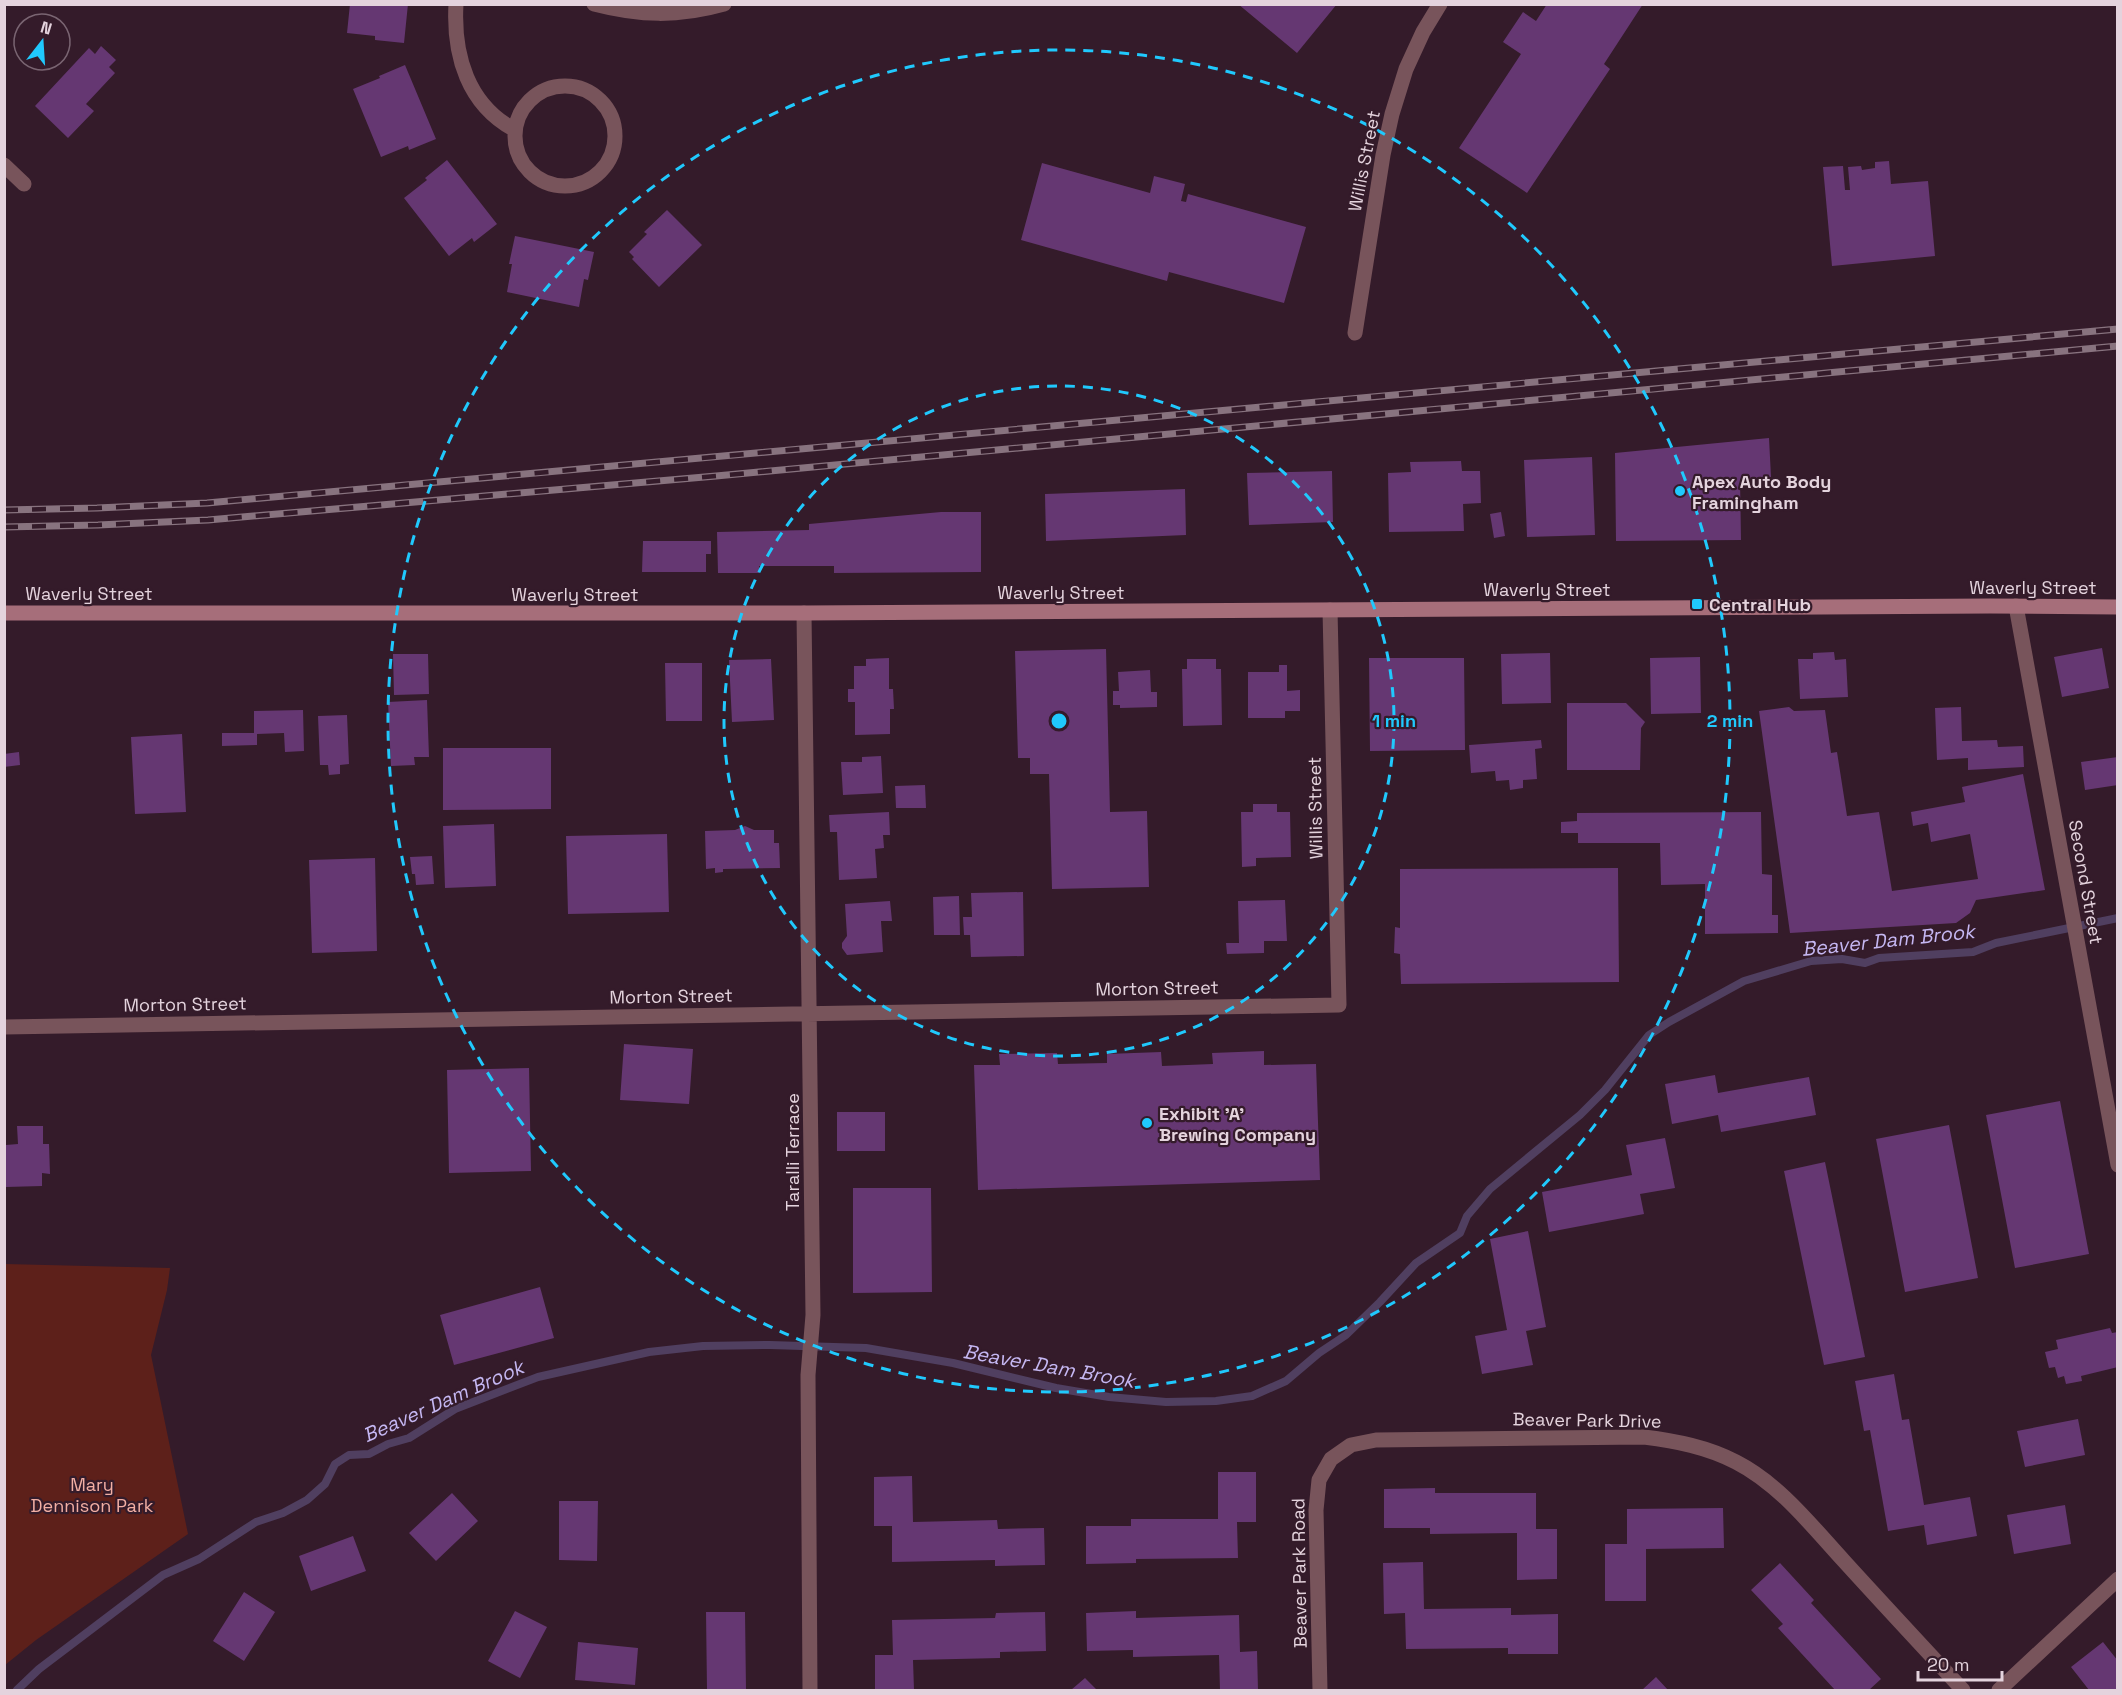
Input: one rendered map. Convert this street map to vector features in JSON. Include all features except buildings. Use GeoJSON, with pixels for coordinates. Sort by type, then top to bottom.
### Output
{"type":"FeatureCollection","features":[{"type":"Feature","properties":{"kind":"main road","name":"Waverly Street"},"geometry":{"type":"LineString","coordinates":[[4,613],[804,613],[2118,607]]}},
{"type":"Feature","properties":{"kind":"street"},"geometry":{"type":"LineString","coordinates":[[456,4],[455,22],[460,53],[475,95],[487,111],[515,130]]}},
{"type":"Feature","properties":{"kind":"street"},"geometry":{"type":"LineString","coordinates":[[594,4],[620,11],[650,15],[678,14],[724,4]]}},
{"type":"Feature","properties":{"kind":"street","name":"Willis Street"},"geometry":{"type":"LineString","coordinates":[[1355,333],[1383,155],[1392,114],[1414,51],[1440,4]]}},
{"type":"Feature","properties":{"kind":"street"},"geometry":{"type":"LineString","coordinates":[[556,86],[572,86],[588,90],[601,100],[610,112],[616,129],[615,146],[609,162],[597,175],[582,183],[565,186],[548,183],[533,174],[522,161],[516,146],[515,130],[528,101],[556,86]]}},
{"type":"Feature","properties":{"kind":"street"},"geometry":{"type":"LineString","coordinates":[[4,165],[24,184]]}},
{"type":"Feature","properties":{"kind":"street","name":"Second Street"},"geometry":{"type":"LineString","coordinates":[[2016,606],[2118,1165]]}},
{"type":"Feature","properties":{"kind":"street","name":"Willis Street"},"geometry":{"type":"LineString","coordinates":[[1330,610],[1339,1005]]}},
{"type":"Feature","properties":{"kind":"street","name":"Taralli Terrace"},"geometry":{"type":"LineString","coordinates":[[804,613],[813,1315],[808,1375],[810,1690]]}},
{"type":"Feature","properties":{"kind":"street","name":"Morton Street"},"geometry":{"type":"LineString","coordinates":[[4,1027],[1339,1005]]}},
{"type":"Feature","properties":{"kind":"street","name":"Beaver Park Drive"},"geometry":{"type":"LineString","coordinates":[[1331,1459],[1351,1445],[1376,1440],[1644,1437],[1709,1450],[1737,1462],[1763,1479],[1963,1690]]}},
{"type":"Feature","properties":{"kind":"street","name":"Beaver Park Road"},"geometry":{"type":"LineString","coordinates":[[1320,1690],[1316,1510],[1319,1480],[1331,1459]]}},
{"type":"Feature","properties":{"kind":"street"},"geometry":{"type":"LineString","coordinates":[[1999,1690],[2118,1579]]}},
{"type":"Feature","properties":{"kind":"green space","name":"Mary Dennison Park"},"geometry":{"type":"Polygon","coordinates":[[[5,1264],[170,1268],[151,1355],[188,1534],[36,1640],[5,1665],[5,1264]]]}},
{"type":"Feature","properties":{"kind":"waterway","name":"Beaver Dam Brook"},"geometry":{"type":"LineString","coordinates":[[17,1690],[39,1669],[163,1575],[199,1559],[256,1522],[283,1513],[307,1500],[325,1484],[335,1464],[349,1455],[369,1454],[388,1444],[409,1438],[455,1409],[538,1377],[649,1352],[703,1346],[770,1345],[866,1348],[953,1363],[1056,1388],[1109,1397],[1166,1402],[1216,1401],[1252,1396],[1286,1381],[1319,1353],[1346,1335],[1416,1263],[1460,1233],[1467,1216],[1490,1189],[1580,1115],[1605,1090],[1649,1035],[1669,1022],[1744,981],[1811,961],[1842,959],[1865,963],[1879,958],[1973,952],[1996,943],[2118,918]]}},
{"type":"Feature","properties":{"kind":"railway"},"geometry":{"type":"LineString","coordinates":[[4,510],[207,503],[2118,329]]}},
{"type":"Feature","properties":{"kind":"railway"},"geometry":{"type":"LineString","coordinates":[[4,527],[208,520],[716,476],[2118,346]]}},
{"type":"Feature","properties":{"kind":"place","name":"Apex Auto Body Framingham"},"geometry":{"type":"Point","coordinates":[1680,491]}},
{"type":"Feature","properties":{"kind":"place","name":"Central Hub"},"geometry":{"type":"Point","coordinates":[1697,604]}},
{"type":"Feature","properties":{"kind":"place","name":"Exhibit 'A' Brewing Company"},"geometry":{"type":"Point","coordinates":[1147,1123]}}]}
